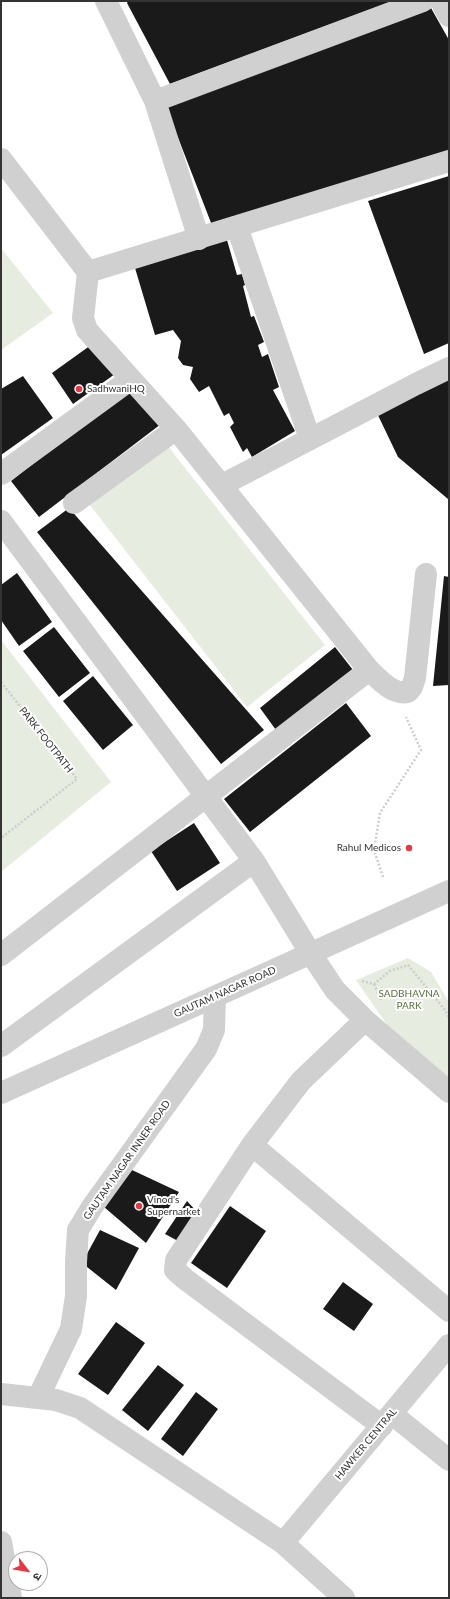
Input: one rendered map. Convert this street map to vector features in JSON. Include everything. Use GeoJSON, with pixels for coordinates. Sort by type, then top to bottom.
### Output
{"type":"FeatureCollection","features":[{"type":"Feature","properties":{"kind":"street"},"geometry":{"type":"LineString","coordinates":[[106,1],[155,100],[199,239]]}},
{"type":"Feature","properties":{"kind":"street"},"geometry":{"type":"LineString","coordinates":[[155,100],[423,1]]}},
{"type":"Feature","properties":{"kind":"street"},"geometry":{"type":"LineString","coordinates":[[441,1],[449,16]]}},
{"type":"Feature","properties":{"kind":"street"},"geometry":{"type":"LineString","coordinates":[[1,159],[88,272],[83,318],[87,330],[176,429],[369,670],[393,691],[401,693],[408,692],[412,687],[415,678],[426,574]]}},
{"type":"Feature","properties":{"kind":"street"},"geometry":{"type":"LineString","coordinates":[[88,272],[449,161]]}},
{"type":"Feature","properties":{"kind":"street"},"geometry":{"type":"LineString","coordinates":[[237,227],[310,439]]}},
{"type":"Feature","properties":{"kind":"street"},"geometry":{"type":"LineString","coordinates":[[222,486],[449,368]]}},
{"type":"Feature","properties":{"kind":"street"},"geometry":{"type":"LineString","coordinates":[[1,474],[131,379]]}},
{"type":"Feature","properties":{"kind":"street"},"geometry":{"type":"LineString","coordinates":[[74,503],[176,429]]}},
{"type":"Feature","properties":{"kind":"street"},"geometry":{"type":"LineString","coordinates":[[1,521],[254,861],[335,990],[365,1020],[449,1092]]}},
{"type":"Feature","properties":{"kind":"street"},"geometry":{"type":"LineString","coordinates":[[1,955],[369,670]]}},
{"type":"Feature","properties":{"kind":"street"},"geometry":{"type":"LineString","coordinates":[[1,1046],[254,861]]}},
{"type":"Feature","properties":{"kind":"street","name":"GAUTAM NAGAR ROAD"},"geometry":{"type":"LineString","coordinates":[[2,1091],[449,891]]}},
{"type":"Feature","properties":{"kind":"street","name":"GAUTAM NAGAR INNER ROAD"},"geometry":{"type":"LineString","coordinates":[[38,1398],[71,1329],[76,1296],[78,1230],[92,1207],[206,1050],[214,1030],[215,997]]}},
{"type":"Feature","properties":{"kind":"street"},"geometry":{"type":"LineString","coordinates":[[365,1020],[301,1081],[252,1145],[176,1260],[175,1270],[185,1280],[387,1420],[449,1460]]}},
{"type":"Feature","properties":{"kind":"street"},"geometry":{"type":"LineString","coordinates":[[252,1145],[449,1311]]}},
{"type":"Feature","properties":{"kind":"street","name":"HAWKER CENTRAL"},"geometry":{"type":"LineString","coordinates":[[283,1543],[449,1345]]}},
{"type":"Feature","properties":{"kind":"street"},"geometry":{"type":"LineString","coordinates":[[1,1394],[56,1400],[80,1408],[283,1543],[344,1598]]}},
{"type":"Feature","properties":{"kind":"street"},"geometry":{"type":"LineString","coordinates":[[1,1542],[11,1598]]}},
{"type":"Feature","properties":{"kind":"path","name":"PARK FOOTPATH"},"geometry":{"type":"LineString","coordinates":[[1,682],[77,779],[1,838]]}},
{"type":"Feature","properties":{"kind":"path"},"geometry":{"type":"LineString","coordinates":[[383,877],[374,850],[380,813],[421,750],[393,691]]}},
{"type":"Feature","properties":{"kind":"path"},"geometry":{"type":"LineString","coordinates":[[356,980],[374,984],[390,971],[408,965],[445,1010],[449,1018]]}},
{"type":"Feature","properties":{"kind":"green space"},"geometry":{"type":"Polygon","coordinates":[[[1,248],[53,313],[1,350],[1,248]]]}},
{"type":"Feature","properties":{"kind":"green space"},"geometry":{"type":"Polygon","coordinates":[[[163,440],[325,645],[247,707],[86,500],[163,440]]]}},
{"type":"Feature","properties":{"kind":"green space"},"geometry":{"type":"Polygon","coordinates":[[[1,640],[111,782],[1,872],[1,640]]]}},
{"type":"Feature","properties":{"kind":"green space","name":"SADBHAVNA PARK"},"geometry":{"type":"Polygon","coordinates":[[[408,958],[431,972],[449,1002],[449,1094],[443,1096],[385,1022],[356,980],[408,958]]]}},
{"type":"Feature","properties":{"kind":"building"},"geometry":{"type":"Polygon","coordinates":[[[128,1],[393,1],[170,84],[127,3],[128,1]]]}},
{"type":"Feature","properties":{"kind":"building"},"geometry":{"type":"Polygon","coordinates":[[[431,8],[449,40],[449,150],[213,228],[165,104],[431,8]]]}},
{"type":"Feature","properties":{"kind":"building"},"geometry":{"type":"Polygon","coordinates":[[[449,176],[449,343],[424,354],[368,201],[449,176]]]}},
{"type":"Feature","properties":{"kind":"building"},"geometry":{"type":"Polygon","coordinates":[[[227,240],[237,275],[242,274],[245,285],[243,286],[251,317],[254,316],[264,342],[258,345],[262,357],[268,354],[279,387],[273,390],[295,431],[252,457],[247,448],[243,452],[230,427],[234,423],[229,413],[224,416],[209,386],[199,392],[190,379],[193,367],[183,365],[178,358],[181,341],[173,330],[155,335],[135,268],[227,240]]]}},
{"type":"Feature","properties":{"kind":"building","name":"SadhwaniHQ"},"geometry":{"type":"Polygon","coordinates":[[[91,345],[115,374],[73,404],[52,373],[91,345]]]}},
{"type":"Feature","properties":{"kind":"building"},"geometry":{"type":"Polygon","coordinates":[[[23,376],[53,418],[1,455],[1,389],[23,376]]]}},
{"type":"Feature","properties":{"kind":"building"},"geometry":{"type":"Polygon","coordinates":[[[449,376],[448,499],[398,457],[375,409],[449,376]]]}},
{"type":"Feature","properties":{"kind":"building"},"geometry":{"type":"Polygon","coordinates":[[[129,389],[161,424],[39,517],[11,481],[129,389]]]}},
{"type":"Feature","properties":{"kind":"building"},"geometry":{"type":"Polygon","coordinates":[[[69,508],[264,730],[221,764],[37,532],[69,508]]]}},
{"type":"Feature","properties":{"kind":"building"},"geometry":{"type":"Polygon","coordinates":[[[17,573],[52,622],[19,646],[1,620],[1,585],[17,573]]]}},
{"type":"Feature","properties":{"kind":"building"},"geometry":{"type":"Polygon","coordinates":[[[444,576],[449,577],[449,685],[433,686],[444,576]]]}},
{"type":"Feature","properties":{"kind":"building"},"geometry":{"type":"Polygon","coordinates":[[[54,627],[90,673],[59,697],[23,651],[54,627]]]}},
{"type":"Feature","properties":{"kind":"building"},"geometry":{"type":"Polygon","coordinates":[[[335,647],[353,670],[276,730],[260,708],[335,647]]]}},
{"type":"Feature","properties":{"kind":"building"},"geometry":{"type":"Polygon","coordinates":[[[93,676],[133,725],[103,750],[63,701],[93,676]]]}},
{"type":"Feature","properties":{"kind":"building"},"geometry":{"type":"Polygon","coordinates":[[[346,703],[371,736],[250,832],[224,799],[346,703]]]}},
{"type":"Feature","properties":{"kind":"building"},"geometry":{"type":"Polygon","coordinates":[[[194,823],[220,863],[177,891],[151,851],[194,823]]]}},
{"type":"Feature","properties":{"kind":"building"},"geometry":{"type":"Polygon","coordinates":[[[132,1170],[179,1192],[146,1243],[104,1207],[132,1170]]]}},
{"type":"Feature","properties":{"kind":"building"},"geometry":{"type":"Polygon","coordinates":[[[187,1201],[198,1213],[178,1241],[165,1234],[187,1201]]]}},
{"type":"Feature","properties":{"kind":"building"},"geometry":{"type":"Polygon","coordinates":[[[230,1206],[266,1231],[227,1288],[191,1263],[230,1206]]]}},
{"type":"Feature","properties":{"kind":"building"},"geometry":{"type":"Polygon","coordinates":[[[100,1230],[139,1248],[116,1290],[82,1263],[100,1230]]]}},
{"type":"Feature","properties":{"kind":"building"},"geometry":{"type":"Polygon","coordinates":[[[343,1282],[373,1304],[354,1331],[323,1309],[343,1282]]]}},
{"type":"Feature","properties":{"kind":"building"},"geometry":{"type":"Polygon","coordinates":[[[116,1322],[145,1343],[108,1395],[78,1374],[116,1322]]]}},
{"type":"Feature","properties":{"kind":"building"},"geometry":{"type":"Polygon","coordinates":[[[158,1365],[184,1385],[148,1431],[122,1410],[158,1365]]]}},
{"type":"Feature","properties":{"kind":"building"},"geometry":{"type":"Polygon","coordinates":[[[196,1392],[218,1409],[183,1456],[161,1439],[196,1392]]]}},
{"type":"Feature","properties":{"kind":"place","name":"SadhwaniHQ"},"geometry":{"type":"Point","coordinates":[79,389]}},
{"type":"Feature","properties":{"kind":"place","name":"Rahul Medicos"},"geometry":{"type":"Point","coordinates":[409,848]}},
{"type":"Feature","properties":{"kind":"place","name":"Vinod's Supernarket"},"geometry":{"type":"Point","coordinates":[139,1206]}}]}
